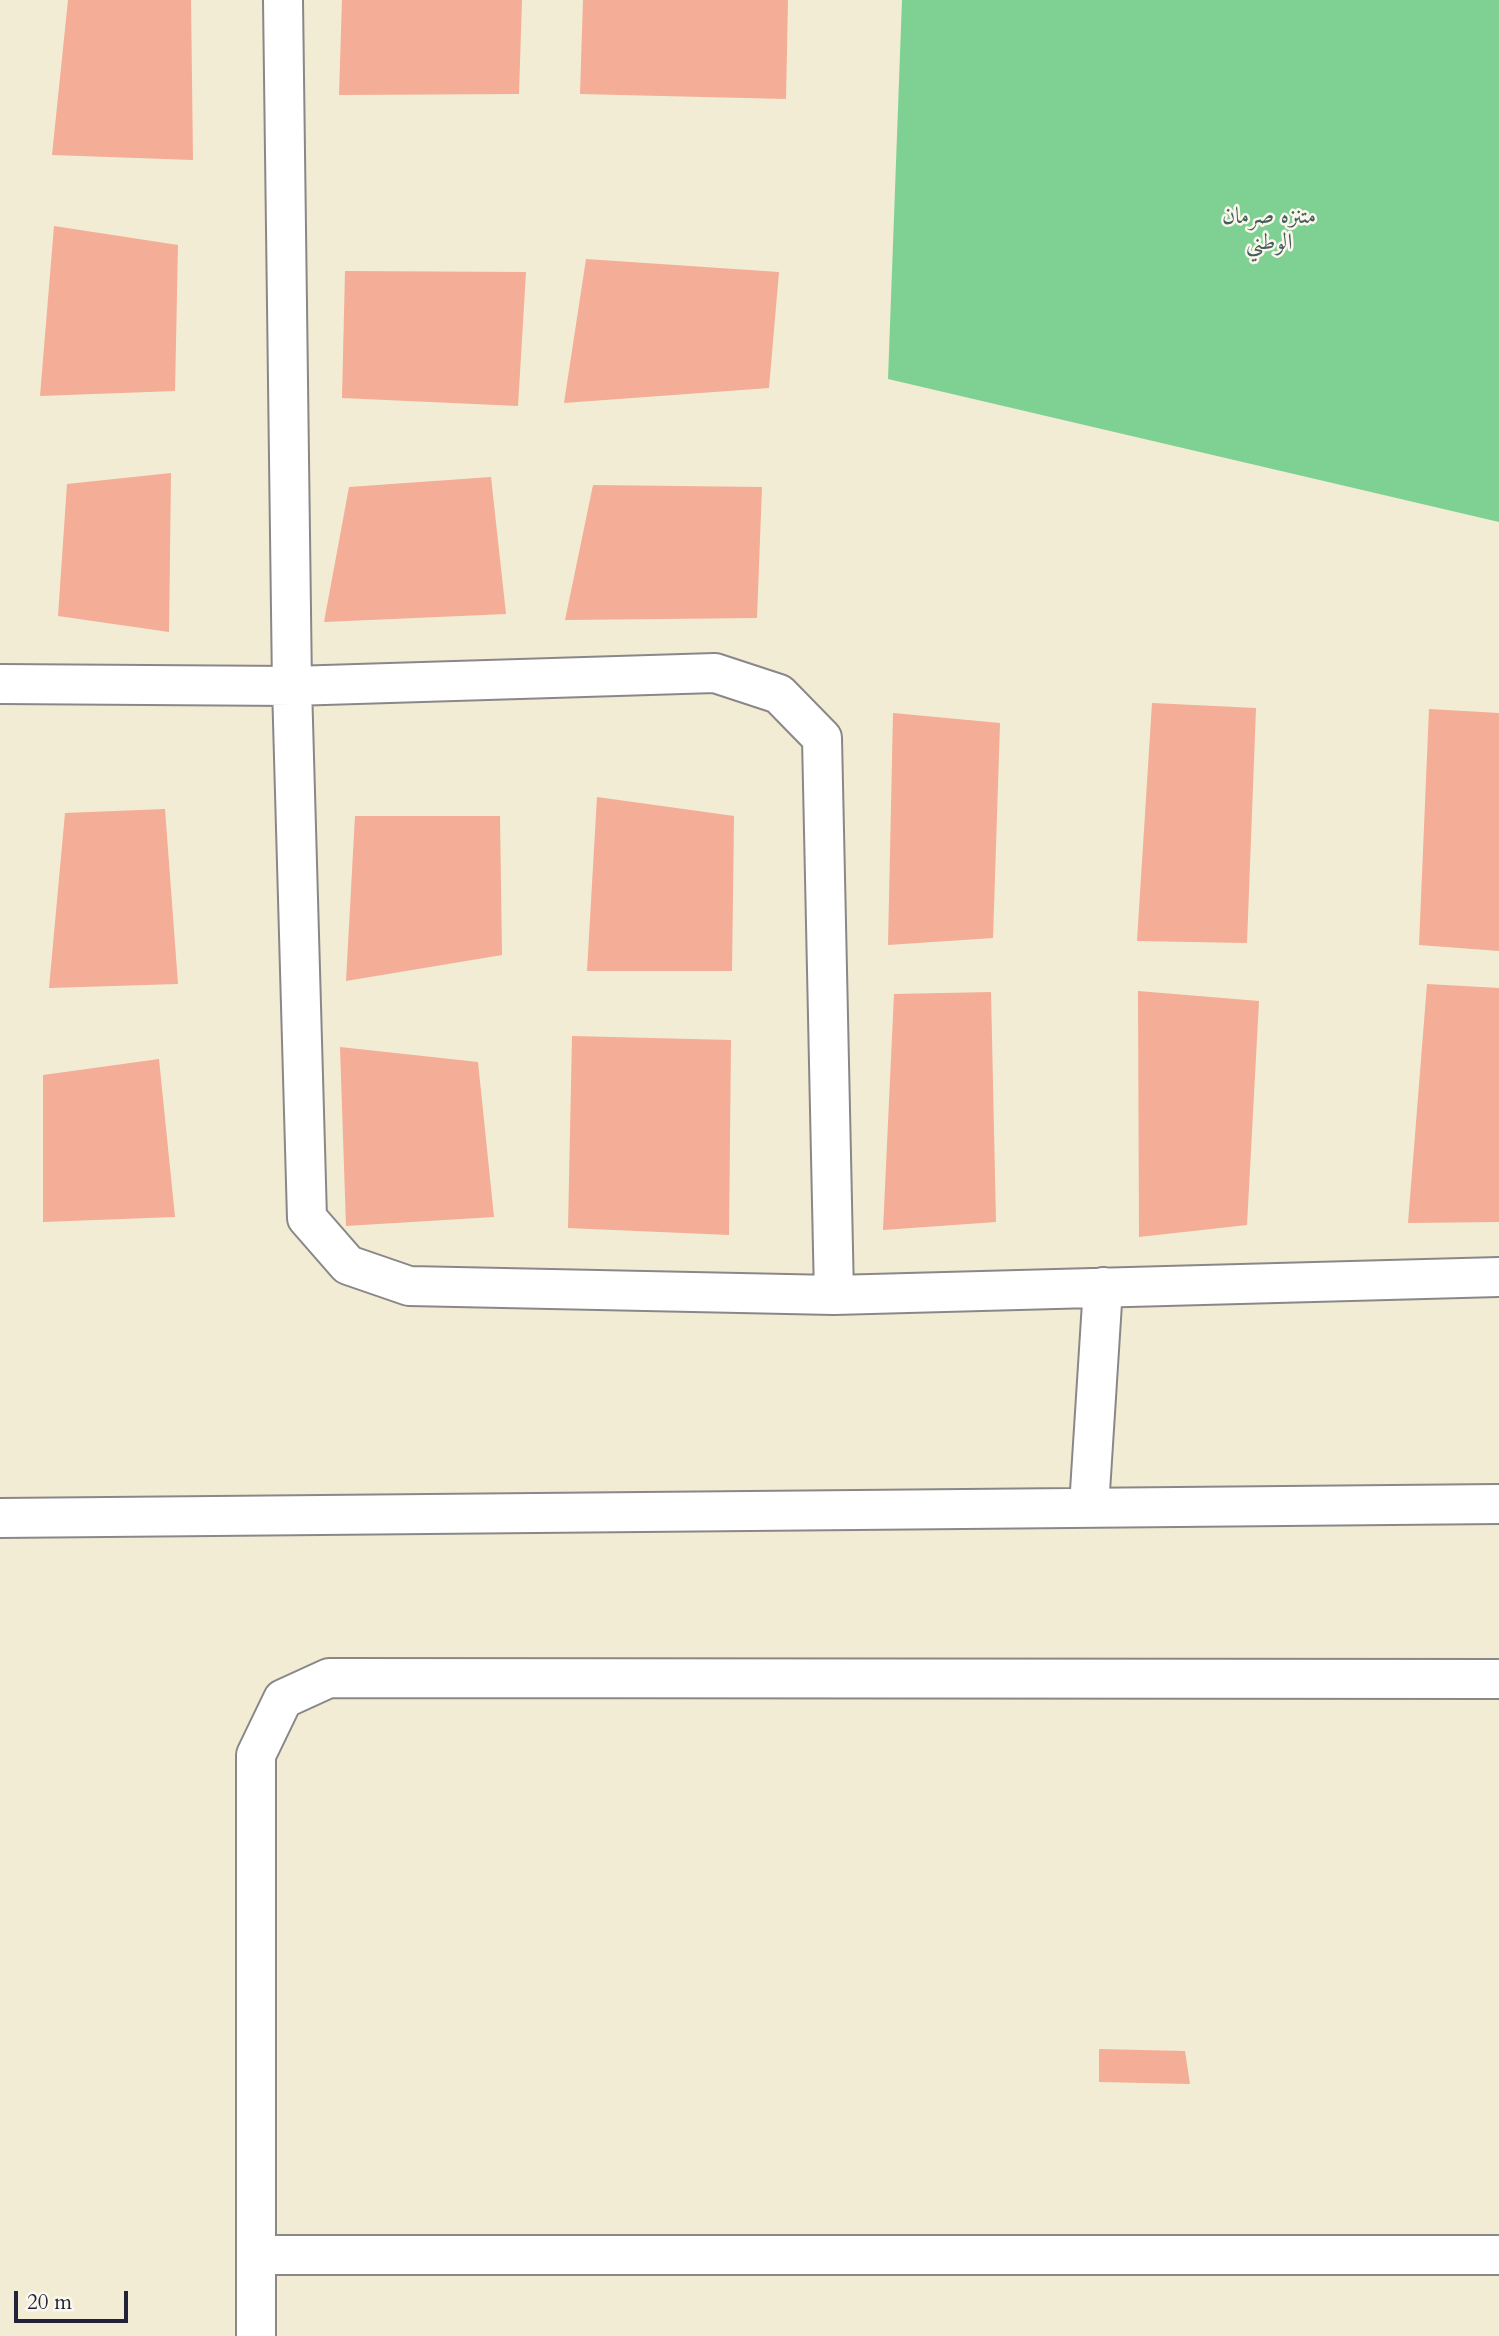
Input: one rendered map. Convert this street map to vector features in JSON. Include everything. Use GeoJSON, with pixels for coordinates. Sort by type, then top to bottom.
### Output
{"type":"FeatureCollection","features":[{"type":"Feature","properties":{"kind":"street"},"geometry":{"type":"LineString","coordinates":[[283,0],[292,686],[307,1218],[348,1265],[409,1286],[834,1295],[1499,1277]]}},
{"type":"Feature","properties":{"kind":"street"},"geometry":{"type":"LineString","coordinates":[[0,684],[292,686],[715,673],[779,694],[822,738],[834,1295]]}},
{"type":"Feature","properties":{"kind":"street"},"geometry":{"type":"LineString","coordinates":[[1089,1507],[1103,1287]]}},
{"type":"Feature","properties":{"kind":"street"},"geometry":{"type":"LineString","coordinates":[[0,1518],[1499,1504]]}},
{"type":"Feature","properties":{"kind":"street"},"geometry":{"type":"LineString","coordinates":[[256,2336],[256,1755],[283,1699],[329,1678],[1499,1679]]}},
{"type":"Feature","properties":{"kind":"street"},"geometry":{"type":"LineString","coordinates":[[256,2255],[1499,2255]]}},
{"type":"Feature","properties":{"kind":"green space","name":"متنزه صرمان الوطني"},"geometry":{"type":"Polygon","coordinates":[[[902,0],[1499,0],[1499,522],[888,379],[902,0]]]}},
{"type":"Feature","properties":{"kind":"building"},"geometry":{"type":"Polygon","coordinates":[[[68,0],[191,0],[193,160],[52,155],[68,0]]]}},
{"type":"Feature","properties":{"kind":"building"},"geometry":{"type":"Polygon","coordinates":[[[342,0],[522,0],[519,94],[339,95],[342,0]]]}},
{"type":"Feature","properties":{"kind":"building"},"geometry":{"type":"Polygon","coordinates":[[[583,0],[788,0],[786,99],[580,94],[583,0]]]}},
{"type":"Feature","properties":{"kind":"building"},"geometry":{"type":"Polygon","coordinates":[[[54,226],[178,245],[175,391],[40,396],[54,226]]]}},
{"type":"Feature","properties":{"kind":"building"},"geometry":{"type":"Polygon","coordinates":[[[586,259],[779,272],[769,388],[564,403],[586,259]]]}},
{"type":"Feature","properties":{"kind":"building"},"geometry":{"type":"Polygon","coordinates":[[[345,271],[526,272],[518,406],[342,398],[345,271]]]}},
{"type":"Feature","properties":{"kind":"building"},"geometry":{"type":"Polygon","coordinates":[[[171,473],[169,632],[58,616],[67,484],[171,473]]]}},
{"type":"Feature","properties":{"kind":"building"},"geometry":{"type":"Polygon","coordinates":[[[491,477],[506,614],[324,622],[349,487],[491,477]]]}},
{"type":"Feature","properties":{"kind":"building"},"geometry":{"type":"Polygon","coordinates":[[[593,485],[762,487],[757,618],[565,620],[593,485]]]}},
{"type":"Feature","properties":{"kind":"building"},"geometry":{"type":"Polygon","coordinates":[[[1152,703],[1256,708],[1247,943],[1137,941],[1152,703]]]}},
{"type":"Feature","properties":{"kind":"building"},"geometry":{"type":"Polygon","coordinates":[[[1429,709],[1499,713],[1499,951],[1419,945],[1429,709]]]}},
{"type":"Feature","properties":{"kind":"building"},"geometry":{"type":"Polygon","coordinates":[[[893,713],[1000,723],[993,938],[888,945],[893,713]]]}},
{"type":"Feature","properties":{"kind":"building"},"geometry":{"type":"Polygon","coordinates":[[[597,797],[734,816],[732,971],[587,971],[597,797]]]}},
{"type":"Feature","properties":{"kind":"building"},"geometry":{"type":"Polygon","coordinates":[[[165,809],[178,984],[49,988],[65,813],[165,809]]]}},
{"type":"Feature","properties":{"kind":"building"},"geometry":{"type":"Polygon","coordinates":[[[355,816],[500,816],[502,955],[346,981],[355,816]]]}},
{"type":"Feature","properties":{"kind":"building"},"geometry":{"type":"Polygon","coordinates":[[[1427,984],[1499,988],[1499,1222],[1408,1223],[1427,984]]]}},
{"type":"Feature","properties":{"kind":"building"},"geometry":{"type":"Polygon","coordinates":[[[1138,991],[1259,1001],[1247,1225],[1139,1237],[1138,991]]]}},
{"type":"Feature","properties":{"kind":"building"},"geometry":{"type":"Polygon","coordinates":[[[991,992],[996,1222],[883,1230],[894,994],[991,992]]]}},
{"type":"Feature","properties":{"kind":"building"},"geometry":{"type":"Polygon","coordinates":[[[572,1036],[731,1040],[729,1235],[568,1228],[572,1036]]]}},
{"type":"Feature","properties":{"kind":"building"},"geometry":{"type":"Polygon","coordinates":[[[340,1047],[478,1062],[494,1217],[346,1226],[340,1047]]]}},
{"type":"Feature","properties":{"kind":"building"},"geometry":{"type":"Polygon","coordinates":[[[159,1059],[175,1217],[43,1222],[43,1075],[159,1059]]]}},
{"type":"Feature","properties":{"kind":"building"},"geometry":{"type":"Polygon","coordinates":[[[1099,2049],[1185,2051],[1190,2084],[1099,2082],[1099,2049]]]}}]}
